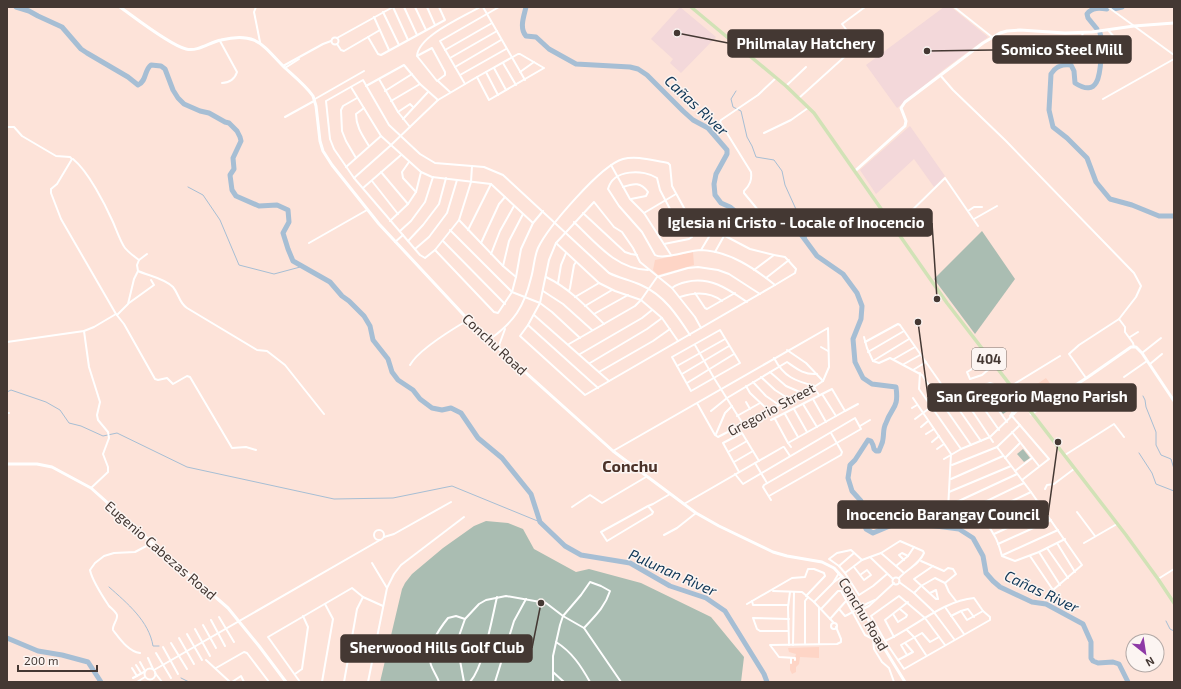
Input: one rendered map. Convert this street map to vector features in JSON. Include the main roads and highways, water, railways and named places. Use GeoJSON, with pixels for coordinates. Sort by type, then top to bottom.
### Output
{"type":"FeatureCollection","features":[{"type":"Feature","properties":{"kind":"main road","name":"Conchu Road"},"geometry":{"type":"LineString","coordinates":[[120,7],[173,43],[185,49],[197,48],[219,40],[242,37],[260,42],[308,90],[315,100],[318,127],[323,151],[343,181],[395,242],[468,320],[613,451],[696,513],[719,526],[773,552],[822,562],[834,568],[841,574],[862,607],[905,682]]}},
{"type":"Feature","properties":{"kind":"main road","name":"404"},"geometry":{"type":"LineString","coordinates":[[691,7],[786,86],[822,123],[947,303],[1010,387],[1117,524],[1174,603]]}},
{"type":"Feature","properties":{"kind":"main road"},"geometry":{"type":"LineString","coordinates":[[855,171],[905,126],[906,121],[901,110],[902,105],[983,43],[1000,33],[1013,30],[1065,34],[1174,22]]}},
{"type":"Feature","properties":{"kind":"main road"},"geometry":{"type":"LineString","coordinates":[[1031,414],[1131,346],[1136,347],[1142,353],[1174,401]]}},
{"type":"Feature","properties":{"kind":"main road","name":"Eugenio Cabezas Road"},"geometry":{"type":"LineString","coordinates":[[7,464],[37,464],[52,467],[91,488],[128,520],[180,569],[228,608],[286,682]]}},
{"type":"Feature","properties":{"kind":"waterway","name":"Pulunan River"},"geometry":{"type":"LineString","coordinates":[[16,7],[29,11],[62,27],[81,49],[128,77],[138,85],[143,81],[147,70],[151,65],[161,66],[165,69],[173,90],[184,104],[209,113],[229,123],[237,131],[241,141],[233,158],[234,169],[230,175],[232,190],[236,196],[259,206],[277,205],[288,210],[289,222],[283,233],[293,261],[330,282],[342,296],[364,316],[370,326],[373,340],[388,359],[392,372],[398,380],[413,390],[420,399],[432,408],[442,410],[451,408],[461,413],[478,438],[502,458],[531,494],[540,522],[565,546],[581,555],[630,563],[670,586],[706,598],[725,611],[764,674],[767,682]]}},
{"type":"Feature","properties":{"kind":"waterway","name":"Cañas River"},"geometry":{"type":"LineString","coordinates":[[526,7],[523,22],[524,33],[526,36],[536,37],[549,49],[576,64],[630,67],[638,69],[647,75],[693,120],[708,128],[727,150],[727,154],[716,174],[714,184],[715,195],[721,203],[730,207],[754,227],[775,223],[789,225],[800,233],[817,256],[843,274],[857,293],[862,306],[861,319],[853,339],[855,362],[863,378],[872,384],[896,387],[897,394],[896,404],[884,427],[883,440],[879,451],[876,451],[871,441],[868,440],[850,465],[848,478],[852,491],[861,501],[863,520],[866,529],[873,533],[892,525],[905,522],[959,529],[973,538],[983,556],[986,573],[993,581],[1000,587],[1032,602],[1046,604],[1083,624],[1091,642],[1091,658],[1093,661],[1098,663],[1113,662],[1119,664],[1128,682]]}},
{"type":"Feature","properties":{"kind":"waterway"},"geometry":{"type":"LineString","coordinates":[[1114,9],[1122,7]]}},
{"type":"Feature","properties":{"kind":"waterway"},"geometry":{"type":"LineString","coordinates":[[1097,29],[1088,18],[1087,14],[1094,9],[1107,9]]}},
{"type":"Feature","properties":{"kind":"waterway"},"geometry":{"type":"LineString","coordinates":[[1100,33],[1102,46],[1101,65],[1098,77],[1093,86],[1089,88],[1075,83],[1074,71],[1071,65],[1060,66],[1051,74],[1049,110],[1053,127],[1067,138],[1087,158],[1096,182],[1110,199],[1132,205],[1159,216],[1174,216]]}},
{"type":"Feature","properties":{"kind":"waterway"},"geometry":{"type":"LineString","coordinates":[[736,91],[731,99],[733,107],[741,111],[747,137],[756,157],[774,160],[782,171],[785,185],[804,227],[808,245]]}},
{"type":"Feature","properties":{"kind":"waterway"},"geometry":{"type":"LineString","coordinates":[[188,187],[203,195],[220,220],[239,265],[274,274],[304,266]]}},
{"type":"Feature","properties":{"kind":"waterway"},"geometry":{"type":"LineString","coordinates":[[7,392],[11,390],[46,402],[60,410],[69,423],[81,426],[103,436],[117,433],[187,467],[334,499],[393,498],[452,486],[540,522]]}},
{"type":"Feature","properties":{"kind":"waterway"},"geometry":{"type":"LineString","coordinates":[[1143,396],[1156,432],[1156,445],[1161,455],[1171,459],[1174,469]]}},
{"type":"Feature","properties":{"kind":"waterway"},"geometry":{"type":"LineString","coordinates":[[1139,453],[1152,473],[1156,484],[1174,491]]}},
{"type":"Feature","properties":{"kind":"waterway"},"geometry":{"type":"LineString","coordinates":[[109,587],[130,606],[142,621],[151,637],[153,646],[159,646]]}},
{"type":"Feature","properties":{"kind":"waterway"},"geometry":{"type":"LineString","coordinates":[[1166,621],[1170,629],[1174,631]]}},
{"type":"Feature","properties":{"kind":"waterway"},"geometry":{"type":"LineString","coordinates":[[7,638],[38,651],[62,655],[88,662],[101,682]]}},
{"type":"Feature","properties":{"kind":"waterway"},"geometry":{"type":"LineString","coordinates":[[181,678],[189,682]]}},
{"type":"Feature","properties":{"kind":"place","name":"Philmalay Hatchery"},"geometry":{"type":"Point","coordinates":[677,33]}},
{"type":"Feature","properties":{"kind":"place","name":"Somico Steel Mill"},"geometry":{"type":"Point","coordinates":[927,51]}},
{"type":"Feature","properties":{"kind":"place","name":"Iglesia ni Cristo - Locale of Inocencio"},"geometry":{"type":"Point","coordinates":[937,299]}},
{"type":"Feature","properties":{"kind":"place","name":"San Gregorio Magno Parish"},"geometry":{"type":"Point","coordinates":[918,322]}},
{"type":"Feature","properties":{"kind":"place","name":"Inocencio Barangay Council"},"geometry":{"type":"Point","coordinates":[1058,442]}},
{"type":"Feature","properties":{"kind":"place","name":"Sherwood Hills Golf Club"},"geometry":{"type":"Point","coordinates":[541,603]}},
{"type":"Feature","properties":{"kind":"district","name":"Conchu"},"geometry":{"type":"Point","coordinates":[630,465]}}]}
